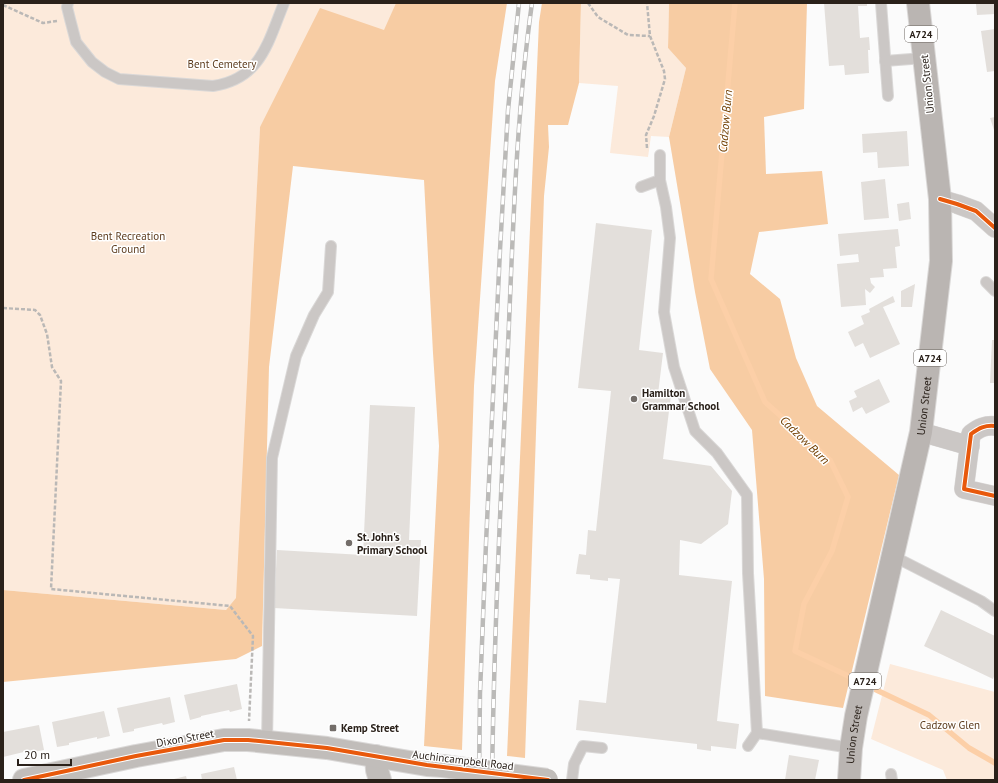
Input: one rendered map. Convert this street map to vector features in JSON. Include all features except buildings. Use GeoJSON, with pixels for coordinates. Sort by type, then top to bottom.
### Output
{"type":"FeatureCollection","features":[{"type":"Feature","properties":{"kind":"main road","name":"Union Street"},"geometry":{"type":"LineString","coordinates":[[849,780],[851,748],[856,716],[921,432],[941,261],[940,199],[918,3]]}},
{"type":"Feature","properties":{"kind":"street"},"geometry":{"type":"LineString","coordinates":[[940,199],[976,211],[995,228]]}},
{"type":"Feature","properties":{"kind":"street"},"geometry":{"type":"LineString","coordinates":[[995,426],[987,425],[971,434],[964,489],[995,496]]}},
{"type":"Feature","properties":{"kind":"street"},"geometry":{"type":"LineString","coordinates":[[921,432],[970,446]]}},
{"type":"Feature","properties":{"kind":"street","name":"Dixon Street"},"geometry":{"type":"LineString","coordinates":[[24,780],[136,756],[224,740],[258,741],[327,748],[376,756]]}},
{"type":"Feature","properties":{"kind":"street"},"geometry":{"type":"LineString","coordinates":[[376,756],[377,770],[380,780]]}},
{"type":"Feature","properties":{"kind":"street","name":"Auchincampbell Road"},"geometry":{"type":"LineString","coordinates":[[376,756],[427,765],[547,780]]}},
{"type":"Feature","properties":{"kind":"lane"},"geometry":{"type":"LineString","coordinates":[[68,3],[67,7],[76,42],[92,62],[105,72],[119,79],[213,86],[226,84],[236,80],[255,65],[268,43],[284,3]]}},
{"type":"Feature","properties":{"kind":"lane"},"geometry":{"type":"LineString","coordinates":[[881,3],[888,96]]}},
{"type":"Feature","properties":{"kind":"lane"},"geometry":{"type":"LineString","coordinates":[[885,61],[924,58]]}},
{"type":"Feature","properties":{"kind":"lane"},"geometry":{"type":"LineString","coordinates":[[660,155],[660,180],[666,207],[670,238],[664,312],[674,367],[695,431],[717,453],[747,495],[748,573],[757,732],[748,746]]}},
{"type":"Feature","properties":{"kind":"lane"},"geometry":{"type":"LineString","coordinates":[[641,187],[660,180]]}},
{"type":"Feature","properties":{"kind":"lane"},"geometry":{"type":"LineString","coordinates":[[258,741],[272,458],[296,356],[314,315],[328,292],[331,246]]}},
{"type":"Feature","properties":{"kind":"lane"},"geometry":{"type":"LineString","coordinates":[[986,282],[995,291]]}},
{"type":"Feature","properties":{"kind":"lane"},"geometry":{"type":"LineString","coordinates":[[893,556],[995,611]]}},
{"type":"Feature","properties":{"kind":"lane"},"geometry":{"type":"LineString","coordinates":[[757,732],[851,748]]}},
{"type":"Feature","properties":{"kind":"lane"},"geometry":{"type":"LineString","coordinates":[[572,780],[574,764],[583,746],[602,748]]}},
{"type":"Feature","properties":{"kind":"path"},"geometry":{"type":"LineString","coordinates":[[588,3],[598,17],[628,35],[650,36]]}},
{"type":"Feature","properties":{"kind":"path"},"geometry":{"type":"LineString","coordinates":[[647,3],[650,36],[658,52],[665,79],[654,116],[646,135],[648,157],[660,155]]}},
{"type":"Feature","properties":{"kind":"path"},"geometry":{"type":"LineString","coordinates":[[3,5],[43,23],[70,19]]}},
{"type":"Feature","properties":{"kind":"path"},"geometry":{"type":"LineString","coordinates":[[3,308],[34,310],[40,315],[47,334],[52,367],[61,381],[51,589],[230,606],[253,636],[258,741]]}},
{"type":"Feature","properties":{"kind":"green space","name":"Bent Recreation Ground"},"geometry":{"type":"Polygon","coordinates":[[[3,3],[396,3],[385,30],[260,127],[237,598],[226,610],[3,590],[3,3]]]}},
{"type":"Feature","properties":{"kind":"green space"},"geometry":{"type":"Polygon","coordinates":[[[581,3],[669,3],[668,48],[686,68],[669,137],[651,136],[648,157],[610,153],[618,86],[579,83],[581,3]]]}},
{"type":"Feature","properties":{"kind":"green space","name":"Cadzow Glen"},"geometry":{"type":"Polygon","coordinates":[[[890,664],[995,692],[995,780],[947,780],[943,770],[871,739],[890,664]]]}},
{"type":"Feature","properties":{"kind":"shaded area"},"geometry":{"type":"Polygon","coordinates":[[[396,3],[507,3],[495,81],[474,386],[462,750],[424,746],[439,446],[424,180],[293,166],[269,367],[262,646],[236,659],[3,682],[3,590],[226,610],[236,598],[260,127],[320,8],[384,30],[396,3]]]}},
{"type":"Feature","properties":{"kind":"shaded area"},"geometry":{"type":"Polygon","coordinates":[[[542,3],[581,3],[579,83],[568,125],[548,125],[549,147],[544,196],[525,758],[507,756],[539,22],[542,3]]]}},
{"type":"Feature","properties":{"kind":"shaded area"},"geometry":{"type":"Polygon","coordinates":[[[669,3],[807,3],[804,109],[764,117],[766,174],[822,171],[828,224],[759,232],[750,274],[780,299],[796,358],[817,406],[899,475],[843,708],[765,696],[764,579],[752,430],[710,369],[695,292],[669,137],[686,68],[668,48],[669,3]]]}},
{"type":"Feature","properties":{"kind":"waterway","name":"Cadzow Burn"},"geometry":{"type":"LineString","coordinates":[[735,3],[711,279],[765,402],[830,460],[848,497],[832,551],[804,604],[795,651],[859,681]]}},
{"type":"Feature","properties":{"kind":"waterway","name":"Cadzow Burn"},"geometry":{"type":"LineString","coordinates":[[868,686],[929,715],[969,748],[995,763]]}},
{"type":"Feature","properties":{"kind":"railway"},"geometry":{"type":"LineString","coordinates":[[479,780],[480,693],[500,250],[508,110],[519,3]]}},
{"type":"Feature","properties":{"kind":"railway"},"geometry":{"type":"LineString","coordinates":[[492,780],[498,563],[514,217],[522,88],[532,3]]}},
{"type":"Feature","properties":{"kind":"cycle path"},"geometry":{"type":"LineString","coordinates":[[940,199],[976,211],[995,228]]}},
{"type":"Feature","properties":{"kind":"cycle path"},"geometry":{"type":"LineString","coordinates":[[995,426],[982,427],[971,434],[964,489],[995,496]]}},
{"type":"Feature","properties":{"kind":"cycle path"},"geometry":{"type":"LineString","coordinates":[[24,780],[136,756],[224,740],[248,740],[327,748],[427,765],[548,780]]}},
{"type":"Feature","properties":{"kind":"place","name":"Hamilton Grammar School"},"geometry":{"type":"Point","coordinates":[634,399]}},
{"type":"Feature","properties":{"kind":"place","name":"St. John's Primary School"},"geometry":{"type":"Point","coordinates":[349,543]}},
{"type":"Feature","properties":{"kind":"place","name":"Kemp Street"},"geometry":{"type":"Point","coordinates":[333,728]}},
{"type":"Feature","properties":{"kind":"park label","name":"Bent Cemetery"},"geometry":{"type":"Point","coordinates":[222,64]}}]}
